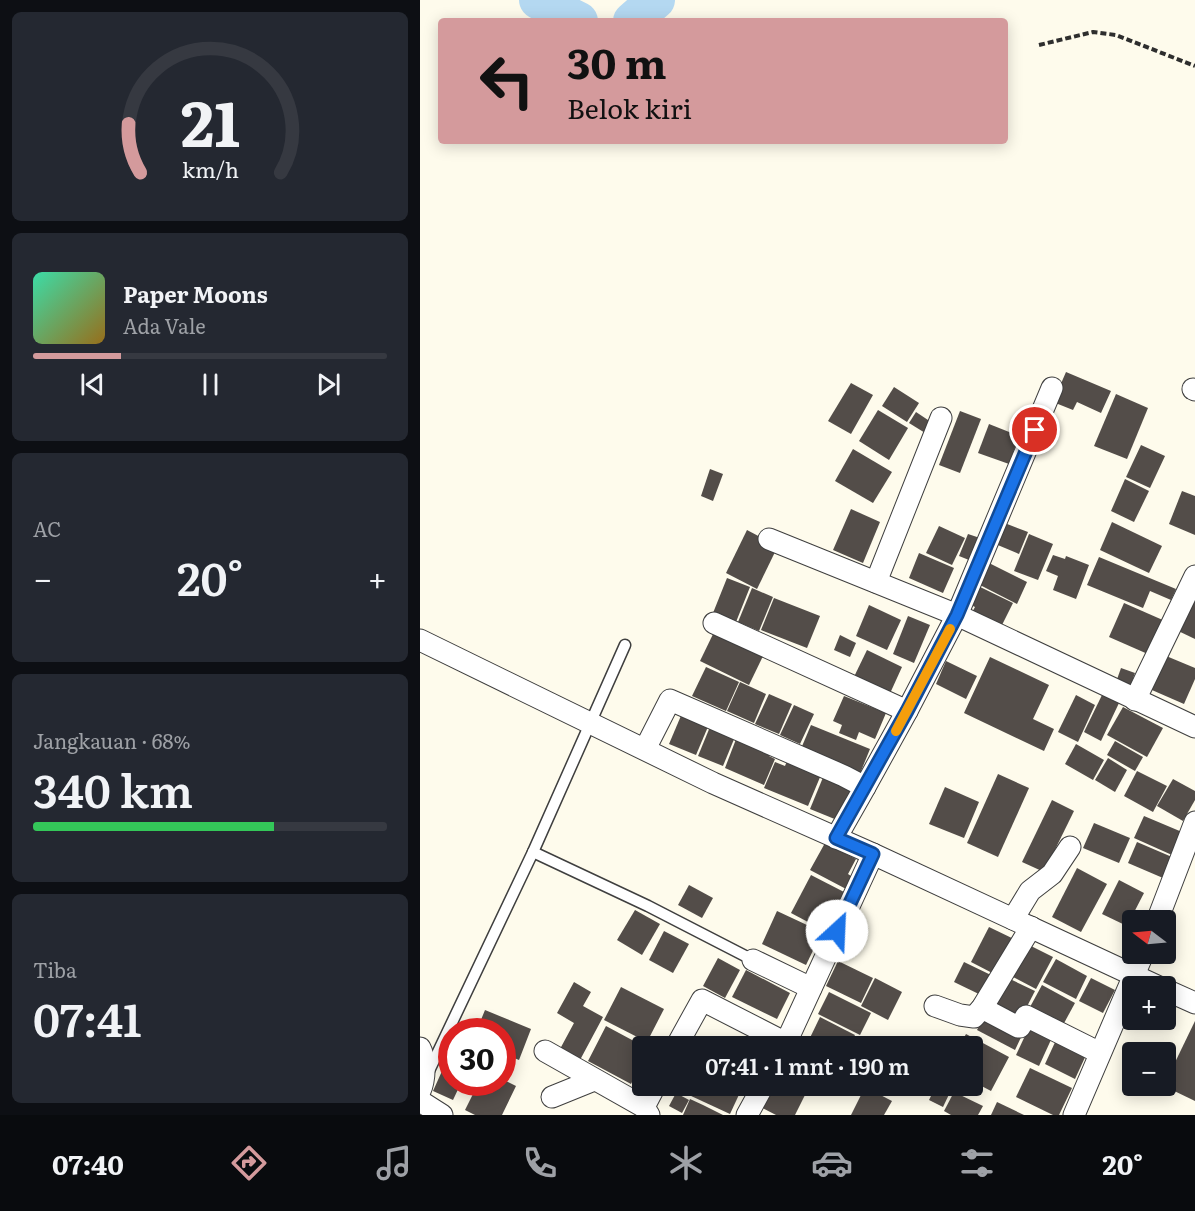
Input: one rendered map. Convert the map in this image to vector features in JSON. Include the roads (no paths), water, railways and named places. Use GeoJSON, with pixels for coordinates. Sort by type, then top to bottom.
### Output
{"type":"FeatureCollection","features":[{"type":"Feature","properties":{"kind":"street"},"geometry":{"type":"LineString","coordinates":[[836,838],[907,711],[957,615],[1052,388]]}},
{"type":"Feature","properties":{"kind":"street"},"geometry":{"type":"LineString","coordinates":[[876,582],[941,418]]}},
{"type":"Feature","properties":{"kind":"street"},"geometry":{"type":"LineString","coordinates":[[769,539],[957,615],[1195,727]]}},
{"type":"Feature","properties":{"kind":"street"},"geometry":{"type":"LineString","coordinates":[[1134,700],[1195,576]]}},
{"type":"Feature","properties":{"kind":"street"},"geometry":{"type":"LineString","coordinates":[[714,623],[907,711]]}},
{"type":"Feature","properties":{"kind":"street"},"geometry":{"type":"LineString","coordinates":[[420,639],[713,783],[1134,975]]}},
{"type":"Feature","properties":{"kind":"street"},"geometry":{"type":"LineString","coordinates":[[645,750],[670,700],[865,787]]}},
{"type":"Feature","properties":{"kind":"street"},"geometry":{"type":"LineString","coordinates":[[1161,910],[1195,822]]}},
{"type":"Feature","properties":{"kind":"street"},"geometry":{"type":"LineString","coordinates":[[935,1006],[960,1015],[974,1017],[982,1008],[1022,923],[1030,891],[1052,874],[1070,847]]}},
{"type":"Feature","properties":{"kind":"street"},"geometry":{"type":"LineString","coordinates":[[789,1036],[873,854]]}},
{"type":"Feature","properties":{"kind":"street"},"geometry":{"type":"LineString","coordinates":[[753,960],[811,988]]}},
{"type":"Feature","properties":{"kind":"street"},"geometry":{"type":"LineString","coordinates":[[1074,1115],[1139,964]]}},
{"type":"Feature","properties":{"kind":"street"},"geometry":{"type":"LineString","coordinates":[[1176,994],[1195,1003]]}},
{"type":"Feature","properties":{"kind":"street"},"geometry":{"type":"LineString","coordinates":[[682,1036],[702,999],[769,1036]]}},
{"type":"Feature","properties":{"kind":"street"},"geometry":{"type":"LineString","coordinates":[[982,1008],[1018,1027],[1026,1016],[1100,1053]]}},
{"type":"Feature","properties":{"kind":"street"},"geometry":{"type":"LineString","coordinates":[[420,1048],[423,1054],[421,1092],[442,1115]]}},
{"type":"Feature","properties":{"kind":"street"},"geometry":{"type":"LineString","coordinates":[[545,1051],[646,1111],[651,1096]]}},
{"type":"Feature","properties":{"kind":"street"},"geometry":{"type":"LineString","coordinates":[[552,1097],[594,1080]]}},
{"type":"Feature","properties":{"kind":"street"},"geometry":{"type":"LineString","coordinates":[[747,1115],[757,1096]]}},
{"type":"Feature","properties":{"kind":"lane"},"geometry":{"type":"LineString","coordinates":[[421,1092],[625,645]]}},
{"type":"Feature","properties":{"kind":"lane"},"geometry":{"type":"LineString","coordinates":[[532,852],[648,906],[753,960]]}},
{"type":"Feature","properties":{"kind":"waterway"},"geometry":{"type":"LineString","coordinates":[[538,0],[573,18]]}},
{"type":"Feature","properties":{"kind":"waterway"},"geometry":{"type":"LineString","coordinates":[[635,18],[656,0]]}}]}
